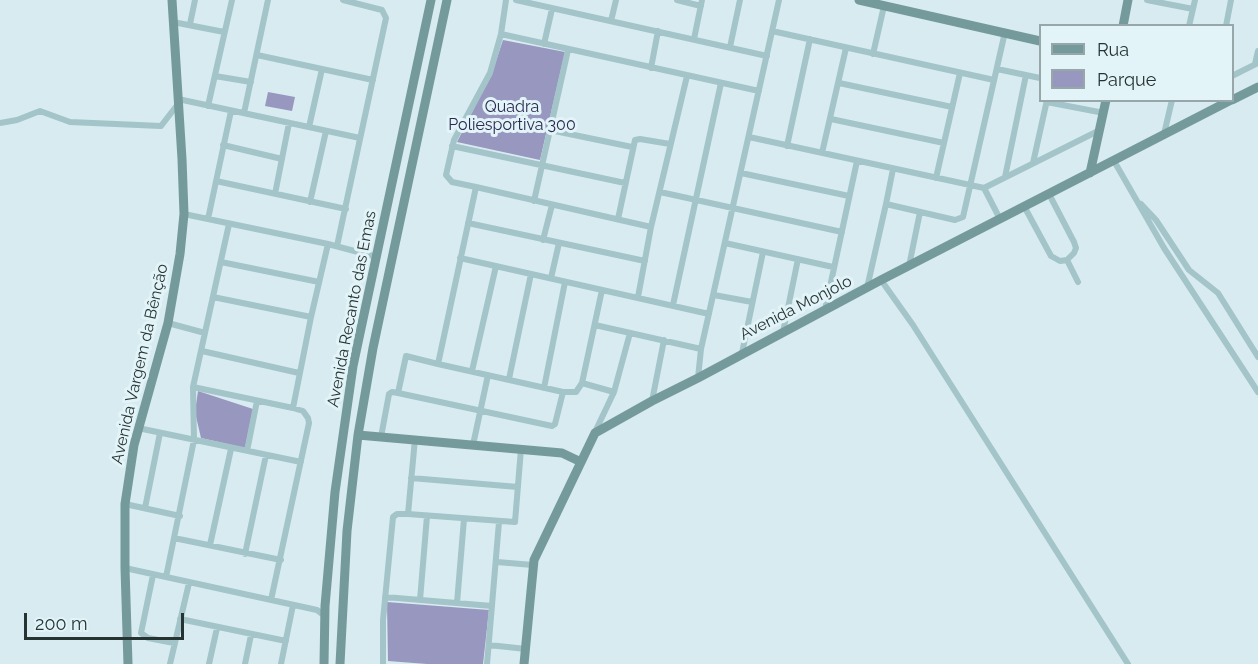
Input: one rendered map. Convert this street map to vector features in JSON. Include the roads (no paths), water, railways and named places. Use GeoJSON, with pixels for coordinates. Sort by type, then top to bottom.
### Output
{"type":"FeatureCollection","features":[{"type":"Feature","properties":{"kind":"street","name":"Avenida Vargem da Bênção"},"geometry":{"type":"LineString","coordinates":[[128,664],[124,568],[125,504],[138,428],[168,323],[180,254],[184,214],[171,0]]}},
{"type":"Feature","properties":{"kind":"street"},"geometry":{"type":"LineString","coordinates":[[190,24],[195,0]]}},
{"type":"Feature","properties":{"kind":"street"},"geometry":{"type":"LineString","coordinates":[[208,106],[232,0]]}},
{"type":"Feature","properties":{"kind":"street"},"geometry":{"type":"LineString","coordinates":[[244,113],[268,0]]}},
{"type":"Feature","properties":{"kind":"street"},"geometry":{"type":"LineString","coordinates":[[337,246],[386,18],[382,10],[369,3],[343,0]]}},
{"type":"Feature","properties":{"kind":"street","name":"Avenida Recanto das Emas"},"geometry":{"type":"LineString","coordinates":[[324,664],[323,611],[335,492],[353,366],[431,0]]}},
{"type":"Feature","properties":{"kind":"street","name":"Avenida Recanto das Emas"},"geometry":{"type":"LineString","coordinates":[[340,664],[344,572],[358,435],[373,348],[447,0]]}},
{"type":"Feature","properties":{"kind":"street"},"geometry":{"type":"LineString","coordinates":[[506,0],[501,34],[489,73],[452,146],[447,177],[452,182],[651,227]]}},
{"type":"Feature","properties":{"kind":"street"},"geometry":{"type":"LineString","coordinates":[[516,0],[767,56]]}},
{"type":"Feature","properties":{"kind":"street"},"geometry":{"type":"LineString","coordinates":[[611,21],[616,0]]}},
{"type":"Feature","properties":{"kind":"street"},"geometry":{"type":"LineString","coordinates":[[677,0],[702,3],[694,39]]}},
{"type":"Feature","properties":{"kind":"street"},"geometry":{"type":"LineString","coordinates":[[730,47],[740,0]]}},
{"type":"Feature","properties":{"kind":"street"},"geometry":{"type":"LineString","coordinates":[[698,378],[701,349],[779,0]]}},
{"type":"Feature","properties":{"kind":"street"},"geometry":{"type":"LineString","coordinates":[[859,0],[1039,40]]}},
{"type":"Feature","properties":{"kind":"street"},"geometry":{"type":"LineString","coordinates":[[1123,24],[1128,0]]}},
{"type":"Feature","properties":{"kind":"street"},"geometry":{"type":"LineString","coordinates":[[1147,0],[1192,9]]}},
{"type":"Feature","properties":{"kind":"street"},"geometry":{"type":"LineString","coordinates":[[1189,24],[1195,0]]}},
{"type":"Feature","properties":{"kind":"street"},"geometry":{"type":"LineString","coordinates":[[1226,24],[1231,0]]}},
{"type":"Feature","properties":{"kind":"street"},"geometry":{"type":"LineString","coordinates":[[873,54],[884,6]]}},
{"type":"Feature","properties":{"kind":"street"},"geometry":{"type":"LineString","coordinates":[[544,44],[552,9]]}},
{"type":"Feature","properties":{"kind":"street"},"geometry":{"type":"LineString","coordinates":[[173,22],[225,32]]}},
{"type":"Feature","properties":{"kind":"street"},"geometry":{"type":"LineString","coordinates":[[651,68],[658,31]]}},
{"type":"Feature","properties":{"kind":"street"},"geometry":{"type":"LineString","coordinates":[[772,31],[994,80]]}},
{"type":"Feature","properties":{"kind":"street"},"geometry":{"type":"LineString","coordinates":[[886,204],[961,219],[965,214],[1005,32]]}},
{"type":"Feature","properties":{"kind":"street"},"geometry":{"type":"LineString","coordinates":[[501,34],[759,91]]}},
{"type":"Feature","properties":{"kind":"street"},"geometry":{"type":"LineString","coordinates":[[787,146],[810,39]]}},
{"type":"Feature","properties":{"kind":"street"},"geometry":{"type":"LineString","coordinates":[[822,153],[846,48]]}},
{"type":"Feature","properties":{"kind":"street"},"geometry":{"type":"LineString","coordinates":[[534,201],[568,50]]}},
{"type":"Feature","properties":{"kind":"street"},"geometry":{"type":"LineString","coordinates":[[1234,75],[1257,63],[1258,51]]}},
{"type":"Feature","properties":{"kind":"street"},"geometry":{"type":"LineString","coordinates":[[257,55],[373,80]]}},
{"type":"Feature","properties":{"kind":"street"},"geometry":{"type":"LineString","coordinates":[[309,127],[322,69]]}},
{"type":"Feature","properties":{"kind":"street"},"geometry":{"type":"LineString","coordinates":[[997,69],[1039,78]]}},
{"type":"Feature","properties":{"kind":"street"},"geometry":{"type":"LineString","coordinates":[[936,178],[960,73]]}},
{"type":"Feature","properties":{"kind":"street"},"geometry":{"type":"LineString","coordinates":[[1005,177],[1026,75]]}},
{"type":"Feature","properties":{"kind":"street"},"geometry":{"type":"LineString","coordinates":[[215,76],[251,82]]}},
{"type":"Feature","properties":{"kind":"street"},"geometry":{"type":"LineString","coordinates":[[638,297],[651,227],[687,76]]}},
{"type":"Feature","properties":{"kind":"street"},"geometry":{"type":"LineString","coordinates":[[839,83],[952,107]]}},
{"type":"Feature","properties":{"kind":"street"},"geometry":{"type":"LineString","coordinates":[[673,305],[721,84]]}},
{"type":"Feature","properties":{"kind":"street","name":"Avenida Monjolo"},"geometry":{"type":"LineString","coordinates":[[1234,99],[1258,87]]}},
{"type":"Feature","properties":{"kind":"street"},"geometry":{"type":"LineString","coordinates":[[0,123],[17,120],[40,111],[70,122],[160,126],[178,101],[360,138]]}},
{"type":"Feature","properties":{"kind":"street"},"geometry":{"type":"LineString","coordinates":[[1033,163],[1047,102]]}},
{"type":"Feature","properties":{"kind":"street"},"geometry":{"type":"LineString","coordinates":[[1052,102],[1104,113]]}},
{"type":"Feature","properties":{"kind":"street"},"geometry":{"type":"LineString","coordinates":[[1090,173],[1106,102]]}},
{"type":"Feature","properties":{"kind":"street"},"geometry":{"type":"LineString","coordinates":[[1164,134],[1172,102]]}},
{"type":"Feature","properties":{"kind":"street","name":"Avenida Monjolo"},"geometry":{"type":"LineString","coordinates":[[595,433],[881,280],[1228,102]]}},
{"type":"Feature","properties":{"kind":"street"},"geometry":{"type":"LineString","coordinates":[[208,219],[231,111]]}},
{"type":"Feature","properties":{"kind":"street"},"geometry":{"type":"LineString","coordinates":[[831,118],[944,143]]}},
{"type":"Feature","properties":{"kind":"street"},"geometry":{"type":"LineString","coordinates":[[276,194],[289,123]]}},
{"type":"Feature","properties":{"kind":"street"},"geometry":{"type":"LineString","coordinates":[[310,202],[326,130]]}},
{"type":"Feature","properties":{"kind":"street"},"geometry":{"type":"LineString","coordinates":[[550,130],[633,147]]}},
{"type":"Feature","properties":{"kind":"street"},"geometry":{"type":"LineString","coordinates":[[749,137],[984,188],[1100,130]]}},
{"type":"Feature","properties":{"kind":"street"},"geometry":{"type":"LineString","coordinates":[[618,219],[633,147],[637,139],[670,144]]}},
{"type":"Feature","properties":{"kind":"street"},"geometry":{"type":"LineString","coordinates":[[224,145],[282,159]]}},
{"type":"Feature","properties":{"kind":"street"},"geometry":{"type":"LineString","coordinates":[[452,146],[625,183]]}},
{"type":"Feature","properties":{"kind":"street"},"geometry":{"type":"LineString","coordinates":[[1114,160],[1164,248],[1258,392]]}},
{"type":"Feature","properties":{"kind":"street"},"geometry":{"type":"LineString","coordinates":[[825,311],[857,161]]}},
{"type":"Feature","properties":{"kind":"street"},"geometry":{"type":"LineString","coordinates":[[867,288],[893,169]]}},
{"type":"Feature","properties":{"kind":"street"},"geometry":{"type":"LineString","coordinates":[[741,173],[849,196]]}},
{"type":"Feature","properties":{"kind":"street"},"geometry":{"type":"LineString","coordinates":[[216,181],[346,209]]}},
{"type":"Feature","properties":{"kind":"street"},"geometry":{"type":"LineString","coordinates":[[438,364],[476,187]]}},
{"type":"Feature","properties":{"kind":"street"},"geometry":{"type":"LineString","coordinates":[[984,188],[1000,219]]}},
{"type":"Feature","properties":{"kind":"street"},"geometry":{"type":"LineString","coordinates":[[660,192],[842,232]]}},
{"type":"Feature","properties":{"kind":"street"},"geometry":{"type":"LineString","coordinates":[[1024,206],[1051,256],[1060,261],[1067,260],[1076,248],[1049,194]]}},
{"type":"Feature","properties":{"kind":"street"},"geometry":{"type":"LineString","coordinates":[[1138,202],[1145,206],[1156,219],[1190,270],[1218,294],[1258,357]]}},
{"type":"Feature","properties":{"kind":"street"},"geometry":{"type":"LineString","coordinates":[[543,240],[552,205]]}},
{"type":"Feature","properties":{"kind":"street"},"geometry":{"type":"LineString","coordinates":[[909,266],[920,212]]}},
{"type":"Feature","properties":{"kind":"street"},"geometry":{"type":"LineString","coordinates":[[184,214],[337,246],[376,257]]}},
{"type":"Feature","properties":{"kind":"street"},"geometry":{"type":"LineString","coordinates":[[468,223],[645,261]]}},
{"type":"Feature","properties":{"kind":"street"},"geometry":{"type":"LineString","coordinates":[[166,578],[194,440],[194,387],[230,224]]}},
{"type":"Feature","properties":{"kind":"street"},"geometry":{"type":"LineString","coordinates":[[551,278],[559,243]]}},
{"type":"Feature","properties":{"kind":"street"},"geometry":{"type":"LineString","coordinates":[[725,243],[834,267]]}},
{"type":"Feature","properties":{"kind":"street"},"geometry":{"type":"LineString","coordinates":[[293,408],[328,244]]}},
{"type":"Feature","properties":{"kind":"street"},"geometry":{"type":"LineString","coordinates":[[742,353],[763,252]]}},
{"type":"Feature","properties":{"kind":"street"},"geometry":{"type":"LineString","coordinates":[[460,258],[709,314]]}},
{"type":"Feature","properties":{"kind":"street"},"geometry":{"type":"LineString","coordinates":[[783,332],[798,259]]}},
{"type":"Feature","properties":{"kind":"street"},"geometry":{"type":"LineString","coordinates":[[1067,260],[1078,282]]}},
{"type":"Feature","properties":{"kind":"street"},"geometry":{"type":"LineString","coordinates":[[221,262],[319,282]]}},
{"type":"Feature","properties":{"kind":"street"},"geometry":{"type":"LineString","coordinates":[[472,371],[496,266]]}},
{"type":"Feature","properties":{"kind":"street"},"geometry":{"type":"LineString","coordinates":[[509,379],[531,274]]}},
{"type":"Feature","properties":{"kind":"street"},"geometry":{"type":"LineString","coordinates":[[881,280],[913,325],[1128,664]]}},
{"type":"Feature","properties":{"kind":"street"},"geometry":{"type":"LineString","coordinates":[[544,388],[566,282]]}},
{"type":"Feature","properties":{"kind":"street"},"geometry":{"type":"LineString","coordinates":[[398,393],[406,357],[563,392],[576,392],[582,383],[602,290]]}},
{"type":"Feature","properties":{"kind":"street"},"geometry":{"type":"LineString","coordinates":[[714,295],[752,302]]}},
{"type":"Feature","properties":{"kind":"street"},"geometry":{"type":"LineString","coordinates":[[213,297],[311,317]]}},
{"type":"Feature","properties":{"kind":"street"},"geometry":{"type":"LineString","coordinates":[[363,321],[365,326],[373,330],[379,324]]}},
{"type":"Feature","properties":{"kind":"street"},"geometry":{"type":"LineString","coordinates":[[168,323],[205,333]]}},
{"type":"Feature","properties":{"kind":"street"},"geometry":{"type":"LineString","coordinates":[[595,325],[701,349]]}},
{"type":"Feature","properties":{"kind":"street"},"geometry":{"type":"LineString","coordinates":[[524,664],[533,565],[606,412],[614,392],[630,333]]}},
{"type":"Feature","properties":{"kind":"street"},"geometry":{"type":"LineString","coordinates":[[358,342],[362,338],[369,338],[373,348]]}},
{"type":"Feature","properties":{"kind":"street"},"geometry":{"type":"LineString","coordinates":[[652,401],[664,340]]}},
{"type":"Feature","properties":{"kind":"street"},"geometry":{"type":"LineString","coordinates":[[202,351],[299,373]]}},
{"type":"Feature","properties":{"kind":"street"},"geometry":{"type":"LineString","coordinates":[[473,445],[488,375]]}},
{"type":"Feature","properties":{"kind":"street"},"geometry":{"type":"LineString","coordinates":[[582,383],[614,392]]}},
{"type":"Feature","properties":{"kind":"street"},"geometry":{"type":"LineString","coordinates":[[194,387],[293,408],[303,411],[308,418],[301,462],[271,600]]}},
{"type":"Feature","properties":{"kind":"street"},"geometry":{"type":"LineString","coordinates":[[381,436],[389,394],[392,392],[553,426],[563,392]]}},
{"type":"Feature","properties":{"kind":"street"},"geometry":{"type":"LineString","coordinates":[[247,451],[257,400]]}},
{"type":"Feature","properties":{"kind":"street"},"geometry":{"type":"LineString","coordinates":[[606,412],[614,421]]}},
{"type":"Feature","properties":{"kind":"street"},"geometry":{"type":"LineString","coordinates":[[138,428],[301,462]]}},
{"type":"Feature","properties":{"kind":"street"},"geometry":{"type":"LineString","coordinates":[[145,508],[159,433]]}},
{"type":"Feature","properties":{"kind":"street"},"geometry":{"type":"LineString","coordinates":[[358,435],[562,453],[581,462]]}},
{"type":"Feature","properties":{"kind":"street"},"geometry":{"type":"LineString","coordinates":[[408,514],[415,439]]}},
{"type":"Feature","properties":{"kind":"street"},"geometry":{"type":"LineString","coordinates":[[210,545],[231,448]]}},
{"type":"Feature","properties":{"kind":"street"},"geometry":{"type":"LineString","coordinates":[[383,664],[385,597],[393,518],[396,514],[408,514],[514,522],[521,449]]}},
{"type":"Feature","properties":{"kind":"street"},"geometry":{"type":"LineString","coordinates":[[245,554],[266,455]]}},
{"type":"Feature","properties":{"kind":"street"},"geometry":{"type":"LineString","coordinates":[[411,478],[518,487]]}},
{"type":"Feature","properties":{"kind":"street"},"geometry":{"type":"LineString","coordinates":[[125,504],[180,516]]}},
{"type":"Feature","properties":{"kind":"street"},"geometry":{"type":"LineString","coordinates":[[420,600],[427,516]]}},
{"type":"Feature","properties":{"kind":"street"},"geometry":{"type":"LineString","coordinates":[[457,603],[464,519]]}},
{"type":"Feature","properties":{"kind":"street"},"geometry":{"type":"LineString","coordinates":[[487,664],[499,522]]}},
{"type":"Feature","properties":{"kind":"street"},"geometry":{"type":"LineString","coordinates":[[332,531],[338,536],[347,537]]}},
{"type":"Feature","properties":{"kind":"street"},"geometry":{"type":"LineString","coordinates":[[174,538],[281,560]]}},
{"type":"Feature","properties":{"kind":"street"},"geometry":{"type":"LineString","coordinates":[[497,562],[533,565]]}},
{"type":"Feature","properties":{"kind":"street"},"geometry":{"type":"LineString","coordinates":[[124,568],[323,611]]}},
{"type":"Feature","properties":{"kind":"street"},"geometry":{"type":"LineString","coordinates":[[328,572],[338,568],[344,572]]}},
{"type":"Feature","properties":{"kind":"street"},"geometry":{"type":"LineString","coordinates":[[153,575],[141,633],[148,638],[174,644]]}},
{"type":"Feature","properties":{"kind":"street"},"geometry":{"type":"LineString","coordinates":[[170,664],[189,583]]}},
{"type":"Feature","properties":{"kind":"street"},"geometry":{"type":"LineString","coordinates":[[385,597],[492,606]]}},
{"type":"Feature","properties":{"kind":"street"},"geometry":{"type":"LineString","coordinates":[[282,664],[294,605]]}},
{"type":"Feature","properties":{"kind":"street"},"geometry":{"type":"LineString","coordinates":[[180,619],[251,636],[286,641]]}},
{"type":"Feature","properties":{"kind":"street"},"geometry":{"type":"LineString","coordinates":[[209,664],[217,628]]}},
{"type":"Feature","properties":{"kind":"street"},"geometry":{"type":"LineString","coordinates":[[245,664],[251,636]]}},
{"type":"Feature","properties":{"kind":"street"},"geometry":{"type":"LineString","coordinates":[[489,645],[526,649]]}},
{"type":"Feature","properties":{"kind":"park label","name":"Quadra Poliesportiva 300"},"geometry":{"type":"Point","coordinates":[512,116]}}]}
